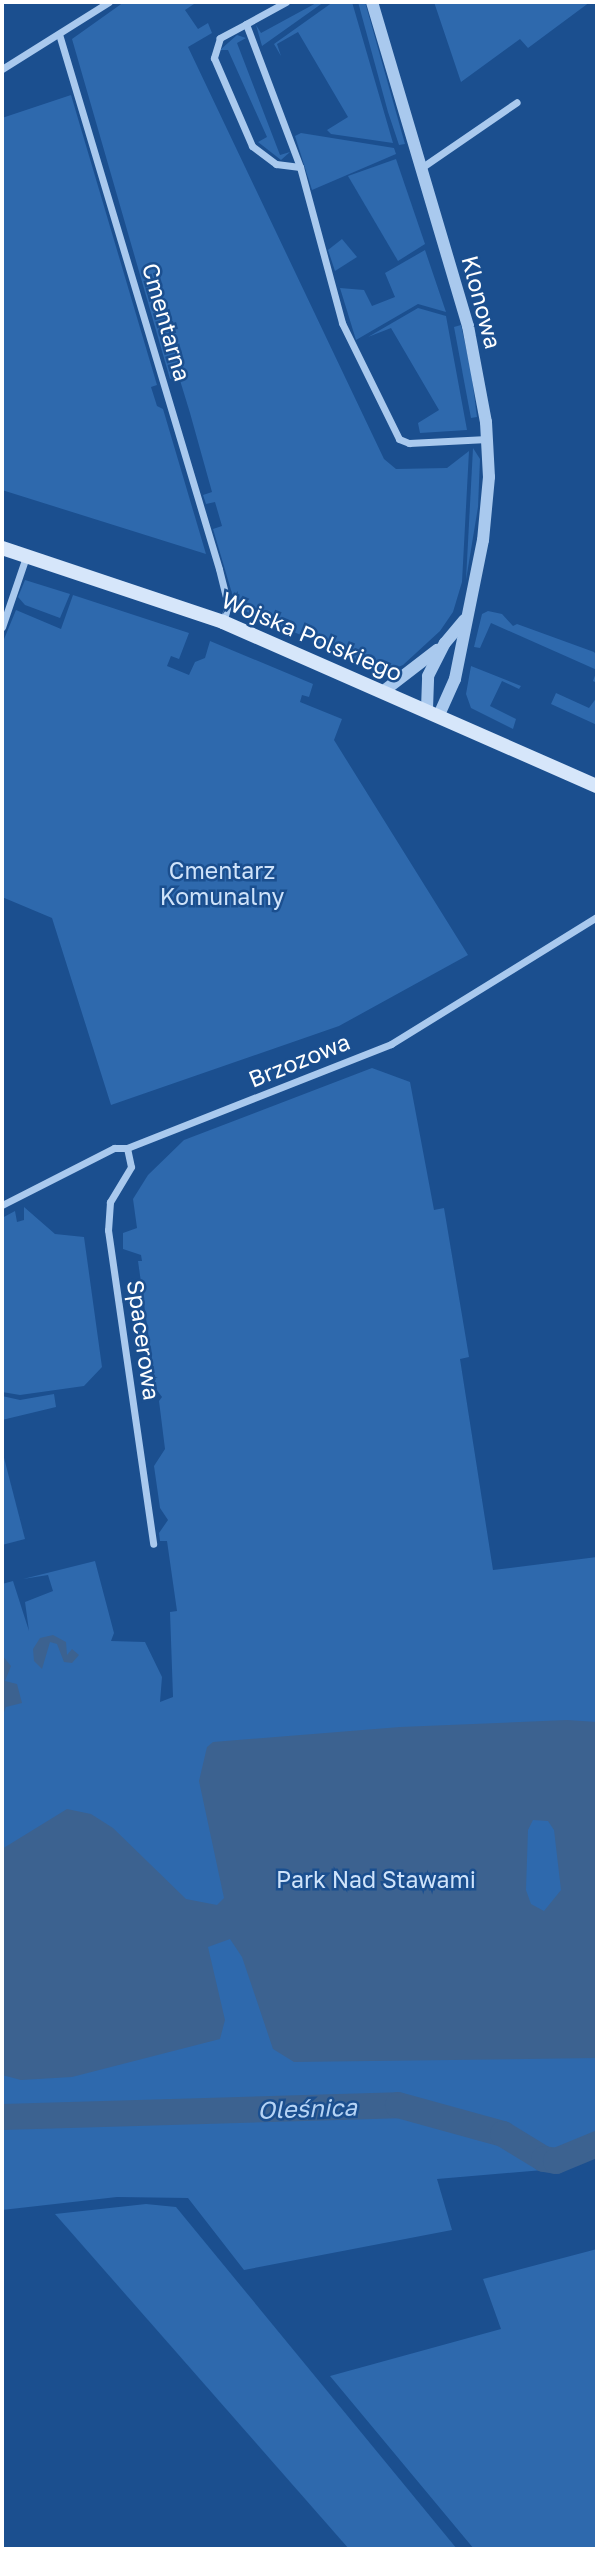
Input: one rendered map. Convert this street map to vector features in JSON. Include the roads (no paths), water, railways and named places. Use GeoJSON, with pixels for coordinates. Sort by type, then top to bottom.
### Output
{"type":"FeatureCollection","features":[{"type":"Feature","properties":{"kind":"main road","name":"Wojska Polskiego"},"geometry":{"type":"LineString","coordinates":[[2,548],[223,622],[385,690],[597,786]]}},
{"type":"Feature","properties":{"kind":"street"},"geometry":{"type":"LineString","coordinates":[[2,69],[109,2]]}},
{"type":"Feature","properties":{"kind":"street"},"geometry":{"type":"LineString","coordinates":[[286,2],[220,38],[214,58],[252,145],[276,164],[300,167]]}},
{"type":"Feature","properties":{"kind":"street","name":"Klonowa"},"geometry":{"type":"LineString","coordinates":[[372,2],[474,348],[487,439],[489,477],[484,540],[464,620],[455,680],[433,712]]}},
{"type":"Feature","properties":{"kind":"street"},"geometry":{"type":"LineString","coordinates":[[246,24],[300,167],[342,323],[394,435],[409,443],[487,439]]}},
{"type":"Feature","properties":{"kind":"street","name":"Cmentarna"},"geometry":{"type":"LineString","coordinates":[[59,34],[79,91],[228,605],[223,622]]}},
{"type":"Feature","properties":{"kind":"street"},"geometry":{"type":"LineString","coordinates":[[421,168],[517,102]]}},
{"type":"Feature","properties":{"kind":"street"},"geometry":{"type":"LineString","coordinates":[[2,627],[26,556]]}},
{"type":"Feature","properties":{"kind":"street","name":"Klonowa"},"geometry":{"type":"LineString","coordinates":[[385,690],[408,677],[464,620]]}},
{"type":"Feature","properties":{"kind":"street","name":"Klonowa"},"geometry":{"type":"LineString","coordinates":[[433,712],[428,676],[444,643]]}},
{"type":"Feature","properties":{"kind":"street","name":"Brzozowa"},"geometry":{"type":"LineString","coordinates":[[2,1205],[114,1147],[127,1148],[391,1044],[596,921]]}},
{"type":"Feature","properties":{"kind":"street","name":"Spacerowa"},"geometry":{"type":"LineString","coordinates":[[127,1148],[131,1167],[110,1202],[108,1230],[153,1544]]}},
{"type":"Feature","properties":{"kind":"waterway","name":"Oleśnica"},"geometry":{"type":"LineString","coordinates":[[2,2117],[398,2105],[503,2134],[544,2159],[556,2161],[597,2144]]}},
{"type":"Feature","properties":{"kind":"park label","name":"Cmentarz Komunalny"},"geometry":{"type":"Point","coordinates":[222,883]}},
{"type":"Feature","properties":{"kind":"park label","name":"Park Nad Stawami"},"geometry":{"type":"Point","coordinates":[376,1879]}}]}
